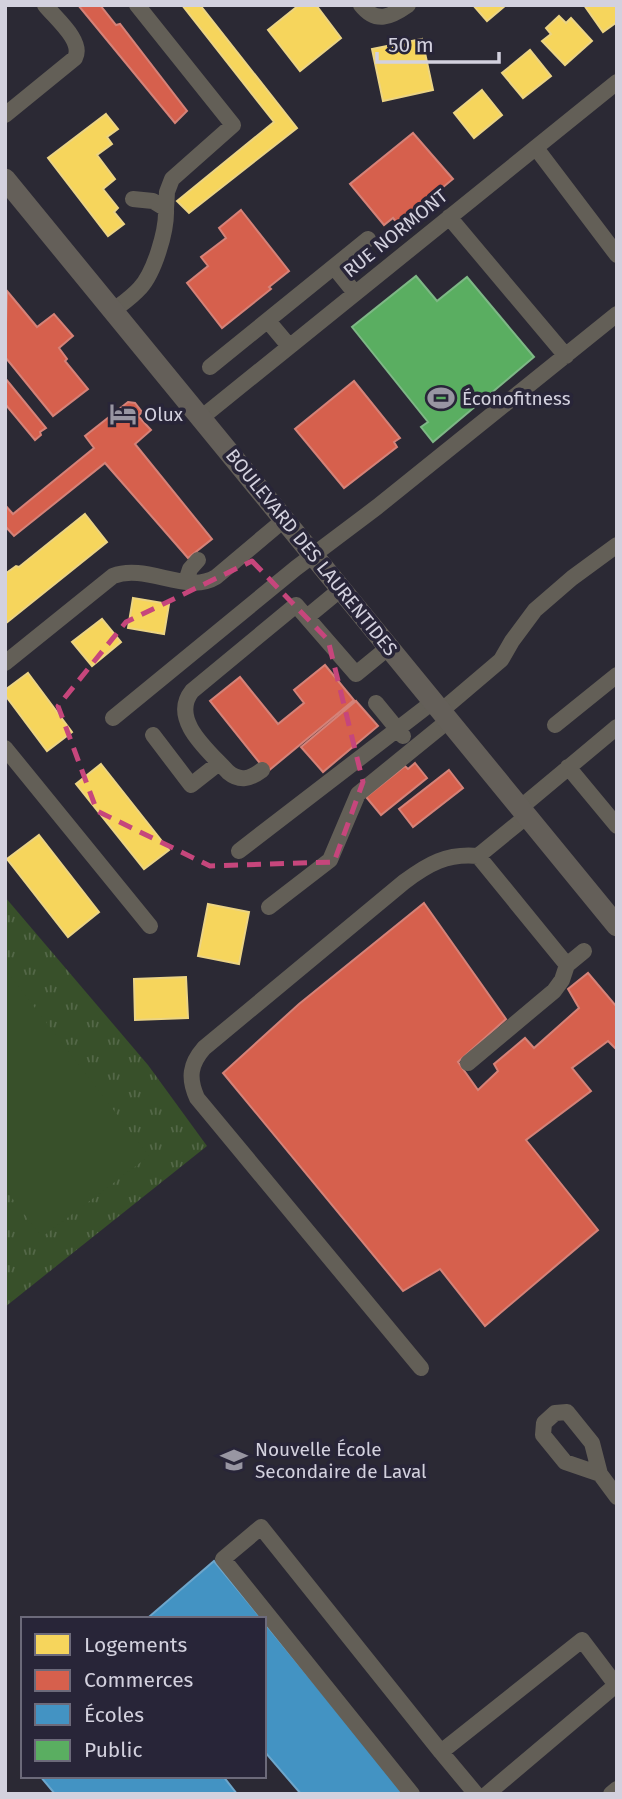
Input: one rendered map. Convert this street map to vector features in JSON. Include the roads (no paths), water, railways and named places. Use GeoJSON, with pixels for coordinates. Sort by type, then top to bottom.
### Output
{"type":"FeatureCollection","features":[{"type":"Feature","properties":{"kind":"main road","name":"BOULEVARD DES LAURENTIDES"},"geometry":{"type":"LineString","coordinates":[[5,179],[617,926]]}},
{"type":"Feature","properties":{"kind":"street"},"geometry":{"type":"LineString","coordinates":[[5,115],[78,53],[76,43],[45,5]]}},
{"type":"Feature","properties":{"kind":"street"},"geometry":{"type":"LineString","coordinates":[[114,310],[142,286],[148,277],[164,230],[167,192],[172,179],[233,125],[137,5]]}},
{"type":"Feature","properties":{"kind":"street"},"geometry":{"type":"LineString","coordinates":[[360,5],[368,14],[379,17],[390,16],[408,5]]}},
{"type":"Feature","properties":{"kind":"street","name":"RUE NORMONT"},"geometry":{"type":"LineString","coordinates":[[201,418],[617,82]]}},
{"type":"Feature","properties":{"kind":"street"},"geometry":{"type":"LineString","coordinates":[[536,148],[617,255]]}},
{"type":"Feature","properties":{"kind":"street"},"geometry":{"type":"LineString","coordinates":[[133,199],[153,201],[166,209]]}},
{"type":"Feature","properties":{"kind":"street"},"geometry":{"type":"LineString","coordinates":[[449,217],[565,356]]}},
{"type":"Feature","properties":{"kind":"street"},"geometry":{"type":"LineString","coordinates":[[211,367],[368,239]]}},
{"type":"Feature","properties":{"kind":"street"},"geometry":{"type":"LineString","coordinates":[[334,267],[355,293]]}},
{"type":"Feature","properties":{"kind":"street"},"geometry":{"type":"LineString","coordinates":[[113,718],[617,314]]}},
{"type":"Feature","properties":{"kind":"street"},"geometry":{"type":"LineString","coordinates":[[268,321],[289,346]]}},
{"type":"Feature","properties":{"kind":"street"},"geometry":{"type":"LineString","coordinates":[[5,663],[113,576],[135,572],[186,581],[203,582],[213,579],[285,519]]}},
{"type":"Feature","properties":{"kind":"street"},"geometry":{"type":"LineString","coordinates":[[269,908],[330,860],[358,794],[414,749],[441,711],[501,660],[512,640],[535,610],[617,545]]}},
{"type":"Feature","properties":{"kind":"street"},"geometry":{"type":"LineString","coordinates":[[186,581],[190,569],[198,560]]}},
{"type":"Feature","properties":{"kind":"street"},"geometry":{"type":"LineString","coordinates":[[306,617],[341,589]]}},
{"type":"Feature","properties":{"kind":"street"},"geometry":{"type":"LineString","coordinates":[[262,770],[250,778],[237,778],[228,772],[188,725],[184,709],[187,698],[296,605],[356,674],[389,647]]}},
{"type":"Feature","properties":{"kind":"street"},"geometry":{"type":"LineString","coordinates":[[555,724],[617,675]]}},
{"type":"Feature","properties":{"kind":"street"},"geometry":{"type":"LineString","coordinates":[[376,703],[414,749]]}},
{"type":"Feature","properties":{"kind":"street"},"geometry":{"type":"LineString","coordinates":[[239,851],[398,730],[441,711]]}},
{"type":"Feature","properties":{"kind":"street"},"geometry":{"type":"LineString","coordinates":[[421,1368],[197,1098],[192,1088],[194,1059],[404,882],[427,866],[445,858],[457,855],[478,856],[568,767],[617,727]]}},
{"type":"Feature","properties":{"kind":"street"},"geometry":{"type":"LineString","coordinates":[[153,736],[191,785],[219,763]]}},
{"type":"Feature","properties":{"kind":"street"},"geometry":{"type":"LineString","coordinates":[[5,748],[150,926]]}},
{"type":"Feature","properties":{"kind":"street"},"geometry":{"type":"LineString","coordinates":[[568,767],[617,826]]}},
{"type":"Feature","properties":{"kind":"street"},"geometry":{"type":"LineString","coordinates":[[478,856],[567,965]]}},
{"type":"Feature","properties":{"kind":"street"},"geometry":{"type":"LineString","coordinates":[[468,1063],[554,991],[562,980],[567,965],[584,951]]}},
{"type":"Feature","properties":{"kind":"street"},"geometry":{"type":"LineString","coordinates":[[600,1474],[617,1497]]}},
{"type":"Feature","properties":{"kind":"street"},"geometry":{"type":"LineString","coordinates":[[412,1794],[223,1559],[261,1527],[476,1794]]}},
{"type":"Feature","properties":{"kind":"street"},"geometry":{"type":"LineString","coordinates":[[442,1752],[582,1640],[616,1685],[486,1794]]}},
{"type":"Feature","properties":{"kind":"street"},"geometry":{"type":"LineString","coordinates":[[611,1794],[617,1788]]}},
{"type":"Feature","properties":{"kind":"place","name":"Éconofitness"},"geometry":{"type":"Point","coordinates":[441,398]}},
{"type":"Feature","properties":{"kind":"place","name":"Olux"},"geometry":{"type":"Point","coordinates":[123,414]}},
{"type":"Feature","properties":{"kind":"place","name":"Nouvelle École Secondaire de Laval"},"geometry":{"type":"Point","coordinates":[234,1460]}}]}
